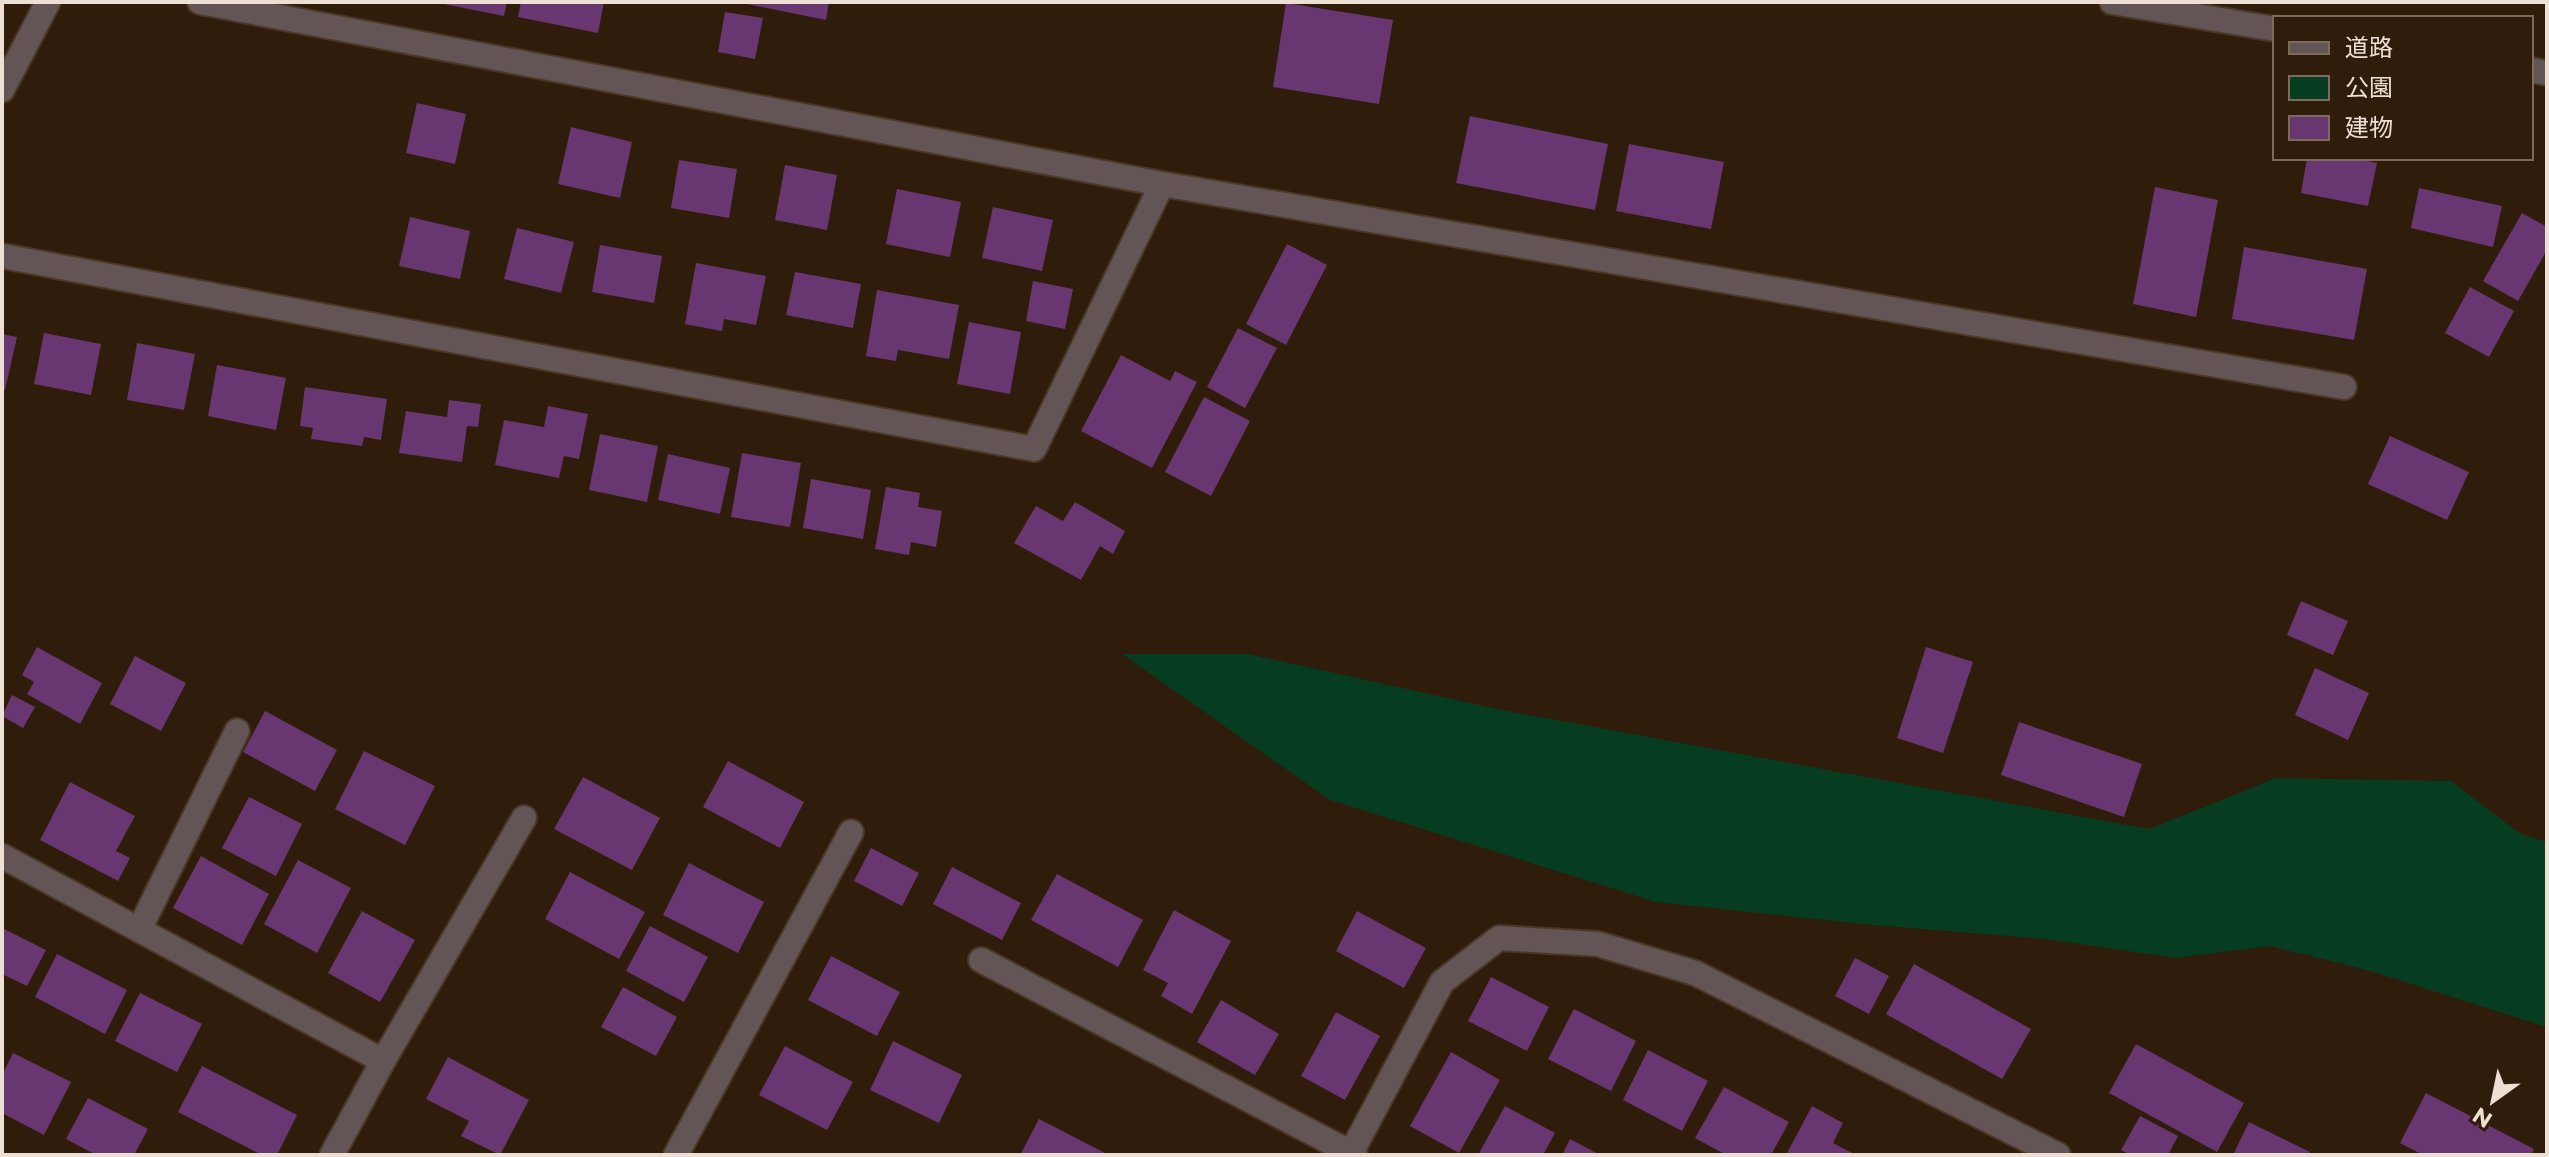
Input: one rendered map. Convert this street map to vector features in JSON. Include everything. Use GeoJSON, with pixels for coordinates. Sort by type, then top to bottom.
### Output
{"type":"FeatureCollection","features":[{"type":"Feature","properties":{"kind":"street"},"geometry":{"type":"LineString","coordinates":[[2,90],[48,2]]}},
{"type":"Feature","properties":{"kind":"street"},"geometry":{"type":"LineString","coordinates":[[200,2],[1162,184],[2344,387]]}},
{"type":"Feature","properties":{"kind":"street"},"geometry":{"type":"LineString","coordinates":[[2112,2],[2273,29]]}},
{"type":"Feature","properties":{"kind":"street"},"geometry":{"type":"LineString","coordinates":[[2,256],[1034,449],[1162,184]]}},
{"type":"Feature","properties":{"kind":"street"},"geometry":{"type":"LineString","coordinates":[[139,930],[237,731]]}},
{"type":"Feature","properties":{"kind":"street"},"geometry":{"type":"LineString","coordinates":[[332,1155],[524,818]]}},
{"type":"Feature","properties":{"kind":"street"},"geometry":{"type":"LineString","coordinates":[[676,1155],[851,832]]}},
{"type":"Feature","properties":{"kind":"street"},"geometry":{"type":"LineString","coordinates":[[2,856],[383,1061]]}},
{"type":"Feature","properties":{"kind":"street"},"geometry":{"type":"LineString","coordinates":[[981,960],[1353,1154],[1442,982],[1499,938],[1598,944],[1695,973],[2058,1155]]}},
{"type":"Feature","properties":{"kind":"green space"},"geometry":{"type":"Polygon","coordinates":[[[1122,654],[1248,654],[1502,710],[2149,829],[2276,778],[2451,781],[2519,833],[2547,842],[2547,1027],[2367,970],[2270,946],[2176,958],[2045,939],[1656,902],[1330,800],[1122,654]]]}},
{"type":"Feature","properties":{"kind":"building"},"geometry":{"type":"Polygon","coordinates":[[[434,2],[507,2],[504,16],[434,2]]]}},
{"type":"Feature","properties":{"kind":"building"},"geometry":{"type":"Polygon","coordinates":[[[521,2],[604,2],[598,33],[518,17],[521,2]]]}},
{"type":"Feature","properties":{"kind":"building"},"geometry":{"type":"Polygon","coordinates":[[[737,2],[829,2],[826,20],[737,2]]]}},
{"type":"Feature","properties":{"kind":"building"},"geometry":{"type":"Polygon","coordinates":[[[1286,3],[1393,20],[1379,104],[1273,87],[1286,3]]]}},
{"type":"Feature","properties":{"kind":"building"},"geometry":{"type":"Polygon","coordinates":[[[725,12],[763,18],[755,59],[718,52],[725,12]]]}},
{"type":"Feature","properties":{"kind":"building"},"geometry":{"type":"Polygon","coordinates":[[[417,103],[466,114],[455,164],[406,153],[417,103]]]}},
{"type":"Feature","properties":{"kind":"building"},"geometry":{"type":"Polygon","coordinates":[[[1470,116],[1608,144],[1595,210],[1456,183],[1470,116]]]}},
{"type":"Feature","properties":{"kind":"building"},"geometry":{"type":"Polygon","coordinates":[[[571,127],[632,142],[620,198],[558,184],[571,127]]]}},
{"type":"Feature","properties":{"kind":"building"},"geometry":{"type":"Polygon","coordinates":[[[1629,144],[1724,162],[1711,229],[1616,211],[1629,144]]]}},
{"type":"Feature","properties":{"kind":"building"},"geometry":{"type":"Polygon","coordinates":[[[679,160],[737,169],[729,218],[671,208],[679,160]]]}},
{"type":"Feature","properties":{"kind":"building"},"geometry":{"type":"Polygon","coordinates":[[[2307,160],[2377,163],[2368,206],[2301,193],[2307,160]]]}},
{"type":"Feature","properties":{"kind":"building"},"geometry":{"type":"Polygon","coordinates":[[[785,165],[837,175],[827,230],[775,220],[785,165]]]}},
{"type":"Feature","properties":{"kind":"building"},"geometry":{"type":"Polygon","coordinates":[[[2155,187],[2218,200],[2196,317],[2133,304],[2155,187]]]}},
{"type":"Feature","properties":{"kind":"building"},"geometry":{"type":"Polygon","coordinates":[[[2419,188],[2502,206],[2493,247],[2411,228],[2419,188]]]}},
{"type":"Feature","properties":{"kind":"building"},"geometry":{"type":"Polygon","coordinates":[[[897,189],[961,202],[950,257],[886,244],[897,189]]]}},
{"type":"Feature","properties":{"kind":"building"},"geometry":{"type":"Polygon","coordinates":[[[993,207],[1053,220],[1042,271],[982,258],[993,207]]]}},
{"type":"Feature","properties":{"kind":"building"},"geometry":{"type":"Polygon","coordinates":[[[2522,213],[2547,227],[2547,250],[2518,301],[2483,281],[2522,213]]]}},
{"type":"Feature","properties":{"kind":"building"},"geometry":{"type":"Polygon","coordinates":[[[410,217],[470,231],[460,279],[399,266],[410,217]]]}},
{"type":"Feature","properties":{"kind":"building"},"geometry":{"type":"Polygon","coordinates":[[[517,228],[574,242],[561,293],[504,279],[517,228]]]}},
{"type":"Feature","properties":{"kind":"building"},"geometry":{"type":"Polygon","coordinates":[[[1287,244],[1327,265],[1286,345],[1246,324],[1287,244]]]}},
{"type":"Feature","properties":{"kind":"building"},"geometry":{"type":"Polygon","coordinates":[[[600,245],[662,256],[654,303],[592,292],[600,245]]]}},
{"type":"Feature","properties":{"kind":"building"},"geometry":{"type":"Polygon","coordinates":[[[2244,247],[2367,269],[2354,340],[2232,319],[2244,247]]]}},
{"type":"Feature","properties":{"kind":"building"},"geometry":{"type":"Polygon","coordinates":[[[696,263],[766,276],[756,325],[724,319],[722,331],[685,324],[696,263]]]}},
{"type":"Feature","properties":{"kind":"building"},"geometry":{"type":"Polygon","coordinates":[[[795,272],[861,284],[853,328],[786,315],[795,272]]]}},
{"type":"Feature","properties":{"kind":"building"},"geometry":{"type":"Polygon","coordinates":[[[1033,281],[1073,289],[1065,329],[1026,321],[1033,281]]]}},
{"type":"Feature","properties":{"kind":"building"},"geometry":{"type":"Polygon","coordinates":[[[2470,287],[2514,311],[2489,357],[2445,333],[2470,287]]]}},
{"type":"Feature","properties":{"kind":"building"},"geometry":{"type":"Polygon","coordinates":[[[877,290],[959,305],[949,359],[898,350],[896,361],[866,356],[877,290]]]}},
{"type":"Feature","properties":{"kind":"building"},"geometry":{"type":"Polygon","coordinates":[[[969,322],[1021,332],[1010,394],[957,384],[969,322]]]}},
{"type":"Feature","properties":{"kind":"building"},"geometry":{"type":"Polygon","coordinates":[[[1238,328],[1277,348],[1245,408],[1207,387],[1238,328]]]}},
{"type":"Feature","properties":{"kind":"building"},"geometry":{"type":"Polygon","coordinates":[[[44,333],[101,344],[91,395],[34,384],[44,333]]]}},
{"type":"Feature","properties":{"kind":"building"},"geometry":{"type":"Polygon","coordinates":[[[2,334],[17,337],[5,390],[2,389],[2,334]]]}},
{"type":"Feature","properties":{"kind":"building"},"geometry":{"type":"Polygon","coordinates":[[[137,343],[195,354],[184,410],[127,400],[137,343]]]}},
{"type":"Feature","properties":{"kind":"building"},"geometry":{"type":"Polygon","coordinates":[[[1121,355],[1170,381],[1175,371],[1197,382],[1152,468],[1081,431],[1121,355]]]}},
{"type":"Feature","properties":{"kind":"building"},"geometry":{"type":"Polygon","coordinates":[[[217,365],[286,378],[276,430],[208,416],[217,365]]]}},
{"type":"Feature","properties":{"kind":"building"},"geometry":{"type":"Polygon","coordinates":[[[305,387],[387,399],[381,440],[364,437],[362,446],[311,439],[313,428],[300,426],[305,387]]]}},
{"type":"Feature","properties":{"kind":"building"},"geometry":{"type":"Polygon","coordinates":[[[1204,397],[1250,421],[1211,496],[1165,472],[1204,397]]]}},
{"type":"Feature","properties":{"kind":"building"},"geometry":{"type":"Polygon","coordinates":[[[449,400],[481,404],[478,427],[467,426],[462,462],[399,453],[406,411],[447,417],[449,400]]]}},
{"type":"Feature","properties":{"kind":"building"},"geometry":{"type":"Polygon","coordinates":[[[548,406],[588,414],[579,459],[564,456],[559,478],[495,465],[504,420],[544,427],[548,406]]]}},
{"type":"Feature","properties":{"kind":"building"},"geometry":{"type":"Polygon","coordinates":[[[600,434],[658,446],[647,502],[589,490],[600,434]]]}},
{"type":"Feature","properties":{"kind":"building"},"geometry":{"type":"Polygon","coordinates":[[[2390,436],[2469,472],[2447,520],[2368,484],[2390,436]]]}},
{"type":"Feature","properties":{"kind":"building"},"geometry":{"type":"Polygon","coordinates":[[[742,453],[801,463],[790,527],[731,517],[742,453]]]}},
{"type":"Feature","properties":{"kind":"building"},"geometry":{"type":"Polygon","coordinates":[[[668,454],[730,468],[720,514],[658,500],[668,454]]]}},
{"type":"Feature","properties":{"kind":"building"},"geometry":{"type":"Polygon","coordinates":[[[811,479],[871,490],[863,539],[803,528],[811,479]]]}},
{"type":"Feature","properties":{"kind":"building"},"geometry":{"type":"Polygon","coordinates":[[[886,487],[920,493],[918,507],[942,511],[936,547],[911,542],[909,555],[875,549],[886,487]]]}},
{"type":"Feature","properties":{"kind":"building"},"geometry":{"type":"Polygon","coordinates":[[[1075,502],[1125,531],[1113,554],[1100,546],[1081,580],[1014,543],[1036,506],[1063,521],[1075,502]]]}},
{"type":"Feature","properties":{"kind":"building"},"geometry":{"type":"Polygon","coordinates":[[[2301,601],[2348,621],[2333,655],[2287,635],[2301,601]]]}},
{"type":"Feature","properties":{"kind":"building"},"geometry":{"type":"Polygon","coordinates":[[[37,647],[102,683],[80,724],[27,694],[34,682],[22,675],[37,647]]]}},
{"type":"Feature","properties":{"kind":"building"},"geometry":{"type":"Polygon","coordinates":[[[1926,647],[1973,662],[1943,753],[1897,738],[1926,647]]]}},
{"type":"Feature","properties":{"kind":"building"},"geometry":{"type":"Polygon","coordinates":[[[135,656],[186,683],[161,731],[110,704],[135,656]]]}},
{"type":"Feature","properties":{"kind":"building"},"geometry":{"type":"Polygon","coordinates":[[[2315,668],[2369,693],[2348,740],[2295,715],[2315,668]]]}},
{"type":"Feature","properties":{"kind":"building"},"geometry":{"type":"Polygon","coordinates":[[[12,695],[35,707],[23,728],[2,716],[12,695]]]}},
{"type":"Feature","properties":{"kind":"building"},"geometry":{"type":"Polygon","coordinates":[[[265,711],[337,750],[315,791],[243,752],[265,711]]]}},
{"type":"Feature","properties":{"kind":"building"},"geometry":{"type":"Polygon","coordinates":[[[2019,722],[2142,764],[2124,817],[2001,775],[2019,722]]]}},
{"type":"Feature","properties":{"kind":"building"},"geometry":{"type":"Polygon","coordinates":[[[364,751],[435,786],[405,845],[335,809],[364,751]]]}},
{"type":"Feature","properties":{"kind":"building"},"geometry":{"type":"Polygon","coordinates":[[[728,761],[804,802],[780,848],[703,807],[728,761]]]}},
{"type":"Feature","properties":{"kind":"building"},"geometry":{"type":"Polygon","coordinates":[[[583,777],[660,818],[632,870],[554,829],[583,777]]]}},
{"type":"Feature","properties":{"kind":"building"},"geometry":{"type":"Polygon","coordinates":[[[70,782],[135,816],[116,851],[130,858],[118,881],[40,840],[70,782]]]}},
{"type":"Feature","properties":{"kind":"building"},"geometry":{"type":"Polygon","coordinates":[[[249,797],[302,824],[276,876],[222,848],[249,797]]]}},
{"type":"Feature","properties":{"kind":"building"},"geometry":{"type":"Polygon","coordinates":[[[871,848],[919,873],[902,906],[854,881],[871,848]]]}},
{"type":"Feature","properties":{"kind":"building"},"geometry":{"type":"Polygon","coordinates":[[[201,856],[269,894],[242,945],[173,908],[201,856]]]}},
{"type":"Feature","properties":{"kind":"building"},"geometry":{"type":"Polygon","coordinates":[[[298,860],[351,888],[317,953],[264,924],[298,860]]]}},
{"type":"Feature","properties":{"kind":"building"},"geometry":{"type":"Polygon","coordinates":[[[689,863],[764,902],[738,953],[663,915],[689,863]]]}},
{"type":"Feature","properties":{"kind":"building"},"geometry":{"type":"Polygon","coordinates":[[[952,867],[1021,903],[1002,940],[933,904],[952,867]]]}},
{"type":"Feature","properties":{"kind":"building"},"geometry":{"type":"Polygon","coordinates":[[[570,872],[645,912],[619,959],[545,919],[570,872]]]}},
{"type":"Feature","properties":{"kind":"building"},"geometry":{"type":"Polygon","coordinates":[[[1057,874],[1143,920],[1118,967],[1031,920],[1057,874]]]}},
{"type":"Feature","properties":{"kind":"building"},"geometry":{"type":"Polygon","coordinates":[[[1174,910],[1231,941],[1192,1014],[1161,996],[1168,983],[1143,970],[1174,910]]]}},
{"type":"Feature","properties":{"kind":"building"},"geometry":{"type":"Polygon","coordinates":[[[362,911],[415,940],[380,1002],[328,973],[362,911]]]}},
{"type":"Feature","properties":{"kind":"building"},"geometry":{"type":"Polygon","coordinates":[[[1357,911],[1426,948],[1404,988],[1336,951],[1357,911]]]}},
{"type":"Feature","properties":{"kind":"building"},"geometry":{"type":"Polygon","coordinates":[[[650,926],[708,957],[684,1002],[626,971],[650,926]]]}},
{"type":"Feature","properties":{"kind":"building"},"geometry":{"type":"Polygon","coordinates":[[[2,928],[46,950],[27,986],[2,974],[2,928]]]}},
{"type":"Feature","properties":{"kind":"building"},"geometry":{"type":"Polygon","coordinates":[[[57,954],[127,990],[105,1034],[35,997],[57,954]]]}},
{"type":"Feature","properties":{"kind":"building"},"geometry":{"type":"Polygon","coordinates":[[[831,956],[900,992],[877,1036],[808,1000],[831,956]]]}},
{"type":"Feature","properties":{"kind":"building"},"geometry":{"type":"Polygon","coordinates":[[[1855,958],[1889,976],[1869,1014],[1835,996],[1855,958]]]}},
{"type":"Feature","properties":{"kind":"building"},"geometry":{"type":"Polygon","coordinates":[[[1914,964],[2031,1029],[2002,1079],[1886,1014],[1914,964]]]}},
{"type":"Feature","properties":{"kind":"building"},"geometry":{"type":"Polygon","coordinates":[[[1491,977],[1549,1007],[1527,1051],[1468,1021],[1491,977]]]}},
{"type":"Feature","properties":{"kind":"building"},"geometry":{"type":"Polygon","coordinates":[[[623,987],[677,1017],[656,1056],[601,1027],[623,987]]]}},
{"type":"Feature","properties":{"kind":"building"},"geometry":{"type":"Polygon","coordinates":[[[140,993],[202,1024],[177,1072],[115,1041],[140,993]]]}},
{"type":"Feature","properties":{"kind":"building"},"geometry":{"type":"Polygon","coordinates":[[[1221,1000],[1279,1034],[1255,1075],[1197,1042],[1221,1000]]]}},
{"type":"Feature","properties":{"kind":"building"},"geometry":{"type":"Polygon","coordinates":[[[1574,1009],[1636,1041],[1611,1091],[1548,1059],[1574,1009]]]}},
{"type":"Feature","properties":{"kind":"building"},"geometry":{"type":"Polygon","coordinates":[[[1336,1012],[1380,1036],[1345,1100],[1301,1076],[1336,1012]]]}},
{"type":"Feature","properties":{"kind":"building"},"geometry":{"type":"Polygon","coordinates":[[[893,1041],[962,1075],[939,1123],[870,1090],[893,1041]]]}},
{"type":"Feature","properties":{"kind":"building"},"geometry":{"type":"Polygon","coordinates":[[[2136,1044],[2244,1103],[2217,1152],[2109,1093],[2136,1044]]]}},
{"type":"Feature","properties":{"kind":"building"},"geometry":{"type":"Polygon","coordinates":[[[785,1046],[853,1082],[827,1130],[759,1095],[785,1046]]]}},
{"type":"Feature","properties":{"kind":"building"},"geometry":{"type":"Polygon","coordinates":[[[1648,1050],[1708,1081],[1682,1131],[1623,1100],[1648,1050]]]}},
{"type":"Feature","properties":{"kind":"building"},"geometry":{"type":"Polygon","coordinates":[[[1451,1052],[1500,1080],[1459,1153],[1410,1126],[1451,1052]]]}},
{"type":"Feature","properties":{"kind":"building"},"geometry":{"type":"Polygon","coordinates":[[[13,1053],[71,1082],[44,1135],[2,1113],[2,1075],[13,1053]]]}},
{"type":"Feature","properties":{"kind":"building"},"geometry":{"type":"Polygon","coordinates":[[[448,1057],[529,1100],[500,1155],[461,1136],[469,1121],[426,1099],[448,1057]]]}},
{"type":"Feature","properties":{"kind":"building"},"geometry":{"type":"Polygon","coordinates":[[[202,1066],[297,1115],[277,1155],[262,1155],[178,1112],[202,1066]]]}},
{"type":"Feature","properties":{"kind":"building"},"geometry":{"type":"Polygon","coordinates":[[[1724,1087],[1789,1122],[1771,1155],[1726,1155],[1695,1138],[1724,1087]]]}},
{"type":"Feature","properties":{"kind":"building"},"geometry":{"type":"Polygon","coordinates":[[[2426,1093],[2534,1149],[2531,1155],[2423,1155],[2400,1143],[2426,1093]]]}},
{"type":"Feature","properties":{"kind":"building"},"geometry":{"type":"Polygon","coordinates":[[[88,1098],[148,1129],[134,1155],[96,1155],[66,1139],[88,1098]]]}},
{"type":"Feature","properties":{"kind":"building"},"geometry":{"type":"Polygon","coordinates":[[[1505,1106],[1555,1133],[1543,1155],[1478,1155],[1505,1106]]]}},
{"type":"Feature","properties":{"kind":"building"},"geometry":{"type":"Polygon","coordinates":[[[1812,1106],[1843,1123],[1833,1143],[1856,1155],[1786,1155],[1812,1106]]]}},
{"type":"Feature","properties":{"kind":"building"},"geometry":{"type":"Polygon","coordinates":[[[2140,1116],[2178,1136],[2168,1155],[2130,1155],[2121,1150],[2140,1116]]]}},
{"type":"Feature","properties":{"kind":"building"},"geometry":{"type":"Polygon","coordinates":[[[1039,1119],[1109,1155],[1020,1155],[1039,1119]]]}},
{"type":"Feature","properties":{"kind":"building"},"geometry":{"type":"Polygon","coordinates":[[[2249,1122],[2310,1152],[2309,1155],[2233,1155],[2249,1122]]]}},
{"type":"Feature","properties":{"kind":"building"},"geometry":{"type":"Polygon","coordinates":[[[1570,1139],[1600,1155],[1562,1155],[1570,1139]]]}}]}
